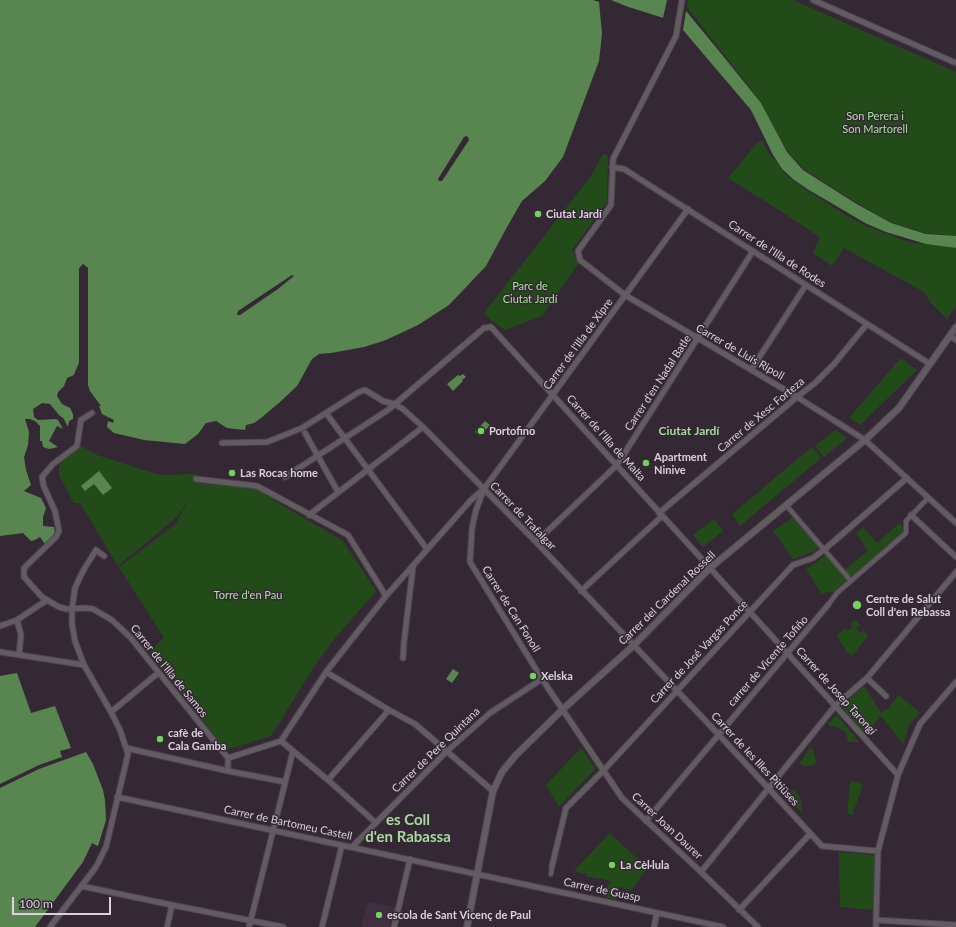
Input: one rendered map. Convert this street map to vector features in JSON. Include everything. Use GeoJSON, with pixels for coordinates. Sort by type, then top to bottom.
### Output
{"type":"FeatureCollection","features":[{"type":"Feature","properties":{"kind":"street"},"geometry":{"type":"LineString","coordinates":[[814,0],[956,63]]}},
{"type":"Feature","properties":{"kind":"street"},"geometry":{"type":"LineString","coordinates":[[612,167],[613,159],[676,36],[681,3]]}},
{"type":"Feature","properties":{"kind":"street","name":"Carrer de l'Illa de Rodes"},"geometry":{"type":"LineString","coordinates":[[612,167],[624,169],[930,364]]}},
{"type":"Feature","properties":{"kind":"street","name":"Carrer de Lluís Ripoll"},"geometry":{"type":"LineString","coordinates":[[612,167],[612,205],[578,251],[580,260],[625,295],[797,397],[865,440],[956,524]]}},
{"type":"Feature","properties":{"kind":"street","name":"Carrer de l'Illa de Xipre"},"geometry":{"type":"LineString","coordinates":[[484,489],[688,209]]}},
{"type":"Feature","properties":{"kind":"street","name":"Carrer d'en Nadal Batle"},"geometry":{"type":"LineString","coordinates":[[536,542],[617,466],[753,251]]}},
{"type":"Feature","properties":{"kind":"street"},"geometry":{"type":"LineString","coordinates":[[751,370],[806,285]]}},
{"type":"Feature","properties":{"kind":"street","name":"Carrer de Xesc Forteza"},"geometry":{"type":"LineString","coordinates":[[581,591],[661,514],[815,383],[834,364],[867,324]]}},
{"type":"Feature","properties":{"kind":"street","name":"Carrer de l'Illa de Malta"},"geometry":{"type":"LineString","coordinates":[[394,404],[484,328],[491,327],[710,568]]}},
{"type":"Feature","properties":{"kind":"street","name":"Carrer del Cardenal Rossell"},"geometry":{"type":"LineString","coordinates":[[467,927],[493,791],[502,772],[515,756],[562,710],[633,646],[710,568],[865,440],[898,408],[956,327]]}},
{"type":"Feature","properties":{"kind":"street"},"geometry":{"type":"LineString","coordinates":[[950,336],[956,340]]}},
{"type":"Feature","properties":{"kind":"street","name":"Carrer de Trafalgar"},"geometry":{"type":"LineString","coordinates":[[326,413],[359,392],[365,390],[383,401],[394,404],[403,409],[423,427],[536,542],[633,646]]}},
{"type":"Feature","properties":{"kind":"street"},"geometry":{"type":"LineString","coordinates":[[285,477],[388,410],[394,404]]}},
{"type":"Feature","properties":{"kind":"street","name":"Carrer de l'Illa de Samos"},"geometry":{"type":"LineString","coordinates":[[92,413],[81,420],[78,444],[53,464],[42,477],[44,487],[55,511],[59,531],[56,537],[24,568],[24,577],[46,600],[59,607],[72,609],[85,608],[93,610],[112,620],[130,636],[158,673],[228,758]]}},
{"type":"Feature","properties":{"kind":"street"},"geometry":{"type":"LineString","coordinates":[[222,443],[267,442],[304,431],[326,413],[427,549]]}},
{"type":"Feature","properties":{"kind":"street"},"geometry":{"type":"LineString","coordinates":[[309,515],[423,427]]}},
{"type":"Feature","properties":{"kind":"street"},"geometry":{"type":"LineString","coordinates":[[304,431],[338,492]]}},
{"type":"Feature","properties":{"kind":"street","name":"Carrer de José Vargas Ponce"},"geometry":{"type":"LineString","coordinates":[[551,874],[566,808],[604,770],[793,565],[813,558],[825,549],[907,478]]}},
{"type":"Feature","properties":{"kind":"street"},"geometry":{"type":"LineString","coordinates":[[196,479],[257,486],[348,535],[386,596]]}},
{"type":"Feature","properties":{"kind":"street"},"geometry":{"type":"LineString","coordinates":[[228,771],[228,758],[282,740],[326,672],[386,596],[471,500],[484,489]]}},
{"type":"Feature","properties":{"kind":"street","name":"Carrer de Can Fonoll"},"geometry":{"type":"LineString","coordinates":[[484,489],[476,510],[472,528],[470,562],[562,710]]}},
{"type":"Feature","properties":{"kind":"street"},"geometry":{"type":"LineString","coordinates":[[828,605],[851,581],[906,533],[906,521],[928,498]]}},
{"type":"Feature","properties":{"kind":"street"},"geometry":{"type":"LineString","coordinates":[[786,506],[825,549],[851,581]]}},
{"type":"Feature","properties":{"kind":"street"},"geometry":{"type":"LineString","coordinates":[[911,515],[956,557]]}},
{"type":"Feature","properties":{"kind":"street"},"geometry":{"type":"LineString","coordinates":[[50,927],[96,867],[106,847],[128,754],[111,712],[84,664],[75,641],[72,624],[72,609],[75,588],[83,571],[96,550],[104,556]]}},
{"type":"Feature","properties":{"kind":"street"},"geometry":{"type":"LineString","coordinates":[[403,658],[413,566]]}},
{"type":"Feature","properties":{"kind":"street","name":"Carrer de Josep Tarongí"},"geometry":{"type":"LineString","coordinates":[[710,568],[898,775]]}},
{"type":"Feature","properties":{"kind":"street"},"geometry":{"type":"LineString","coordinates":[[701,872],[835,706],[867,678],[956,572]]}},
{"type":"Feature","properties":{"kind":"street"},"geometry":{"type":"LineString","coordinates":[[0,626],[17,620],[46,600]]}},
{"type":"Feature","properties":{"kind":"street","name":"carrer de Vicente Tofiño"},"geometry":{"type":"LineString","coordinates":[[646,822],[828,605]]}},
{"type":"Feature","properties":{"kind":"street"},"geometry":{"type":"LineString","coordinates":[[17,620],[21,635],[19,655]]}},
{"type":"Feature","properties":{"kind":"street","name":"Carrer de les Illes Pitiüses"},"geometry":{"type":"LineString","coordinates":[[633,646],[719,735],[822,846],[878,851]]}},
{"type":"Feature","properties":{"kind":"street"},"geometry":{"type":"LineString","coordinates":[[0,652],[84,664]]}},
{"type":"Feature","properties":{"kind":"street"},"geometry":{"type":"LineString","coordinates":[[326,672],[415,724],[493,791]]}},
{"type":"Feature","properties":{"kind":"street"},"geometry":{"type":"LineString","coordinates":[[111,712],[158,673]]}},
{"type":"Feature","properties":{"kind":"street"},"geometry":{"type":"LineString","coordinates":[[867,678],[886,696]]}},
{"type":"Feature","properties":{"kind":"street","name":"Carrer de Pere Quintana"},"geometry":{"type":"LineString","coordinates":[[352,847],[446,752],[490,713],[542,679]]}},
{"type":"Feature","properties":{"kind":"street"},"geometry":{"type":"LineString","coordinates":[[876,927],[878,851],[898,775],[920,724],[956,682]]}},
{"type":"Feature","properties":{"kind":"street"},"geometry":{"type":"LineString","coordinates":[[328,780],[389,710]]}},
{"type":"Feature","properties":{"kind":"street","name":"Carrer Joan Daurer"},"geometry":{"type":"LineString","coordinates":[[562,710],[622,798],[758,927]]}},
{"type":"Feature","properties":{"kind":"street"},"geometry":{"type":"LineString","coordinates":[[282,740],[376,823]]}},
{"type":"Feature","properties":{"kind":"street"},"geometry":{"type":"LineString","coordinates":[[126,748],[285,782]]}},
{"type":"Feature","properties":{"kind":"street"},"geometry":{"type":"LineString","coordinates":[[249,927],[293,751]]}},
{"type":"Feature","properties":{"kind":"street","name":"Carrer de Bartomeu Castell"},"geometry":{"type":"LineString","coordinates":[[118,797],[477,874]]}},
{"type":"Feature","properties":{"kind":"street"},"geometry":{"type":"LineString","coordinates":[[739,910],[810,834]]}},
{"type":"Feature","properties":{"kind":"street"},"geometry":{"type":"LineString","coordinates":[[322,927],[342,845]]}},
{"type":"Feature","properties":{"kind":"street"},"geometry":{"type":"LineString","coordinates":[[394,927],[410,859]]}},
{"type":"Feature","properties":{"kind":"street","name":"Carrer de Guasp"},"geometry":{"type":"LineString","coordinates":[[477,874],[723,927]]}},
{"type":"Feature","properties":{"kind":"street"},"geometry":{"type":"LineString","coordinates":[[81,886],[172,906],[283,927]]}},
{"type":"Feature","properties":{"kind":"street"},"geometry":{"type":"LineString","coordinates":[[167,927],[172,906]]}},
{"type":"Feature","properties":{"kind":"street"},"geometry":{"type":"LineString","coordinates":[[654,927],[657,912]]}},
{"type":"Feature","properties":{"kind":"street"},"geometry":{"type":"LineString","coordinates":[[876,920],[956,926]]}},
{"type":"Feature","properties":{"kind":"shaded area"},"geometry":{"type":"Polygon","coordinates":[[[0,0],[593,0],[599,2],[602,34],[599,61],[563,157],[545,181],[522,201],[486,266],[449,305],[418,325],[386,340],[364,347],[319,354],[312,359],[297,386],[261,418],[254,423],[246,425],[245,430],[227,428],[216,421],[206,423],[198,434],[185,444],[144,440],[114,433],[107,427],[108,421],[113,423],[114,420],[102,414],[99,406],[101,406],[90,391],[88,385],[88,268],[83,264],[79,269],[79,363],[74,375],[67,378],[64,386],[58,392],[57,396],[62,404],[70,408],[73,414],[73,419],[69,421],[68,427],[64,419],[50,404],[42,403],[33,409],[34,417],[38,420],[56,419],[63,429],[57,426],[49,441],[58,447],[49,449],[43,447],[42,441],[40,441],[40,426],[35,421],[25,419],[29,432],[28,445],[24,457],[26,470],[31,485],[24,491],[41,498],[46,508],[43,517],[43,526],[54,527],[55,534],[45,544],[40,537],[31,541],[23,533],[0,536],[0,0]]]}},
{"type":"Feature","properties":{"kind":"shaded area"},"geometry":{"type":"Polygon","coordinates":[[[611,0],[667,0],[663,18],[611,0]]]}},
{"type":"Feature","properties":{"kind":"shaded area"},"geometry":{"type":"Polygon","coordinates":[[[686,11],[761,103],[787,152],[803,170],[855,203],[891,223],[926,234],[956,236],[956,248],[926,244],[886,232],[867,224],[794,180],[782,169],[773,155],[751,110],[683,30],[686,11]]]}},
{"type":"Feature","properties":{"kind":"shaded area"},"geometry":{"type":"Polygon","coordinates":[[[463,374],[466,377],[453,391],[447,384],[458,375],[460,376],[463,374]]]}},
{"type":"Feature","properties":{"kind":"shaded area"},"geometry":{"type":"Polygon","coordinates":[[[485,421],[490,425],[480,436],[475,432],[485,421]]]}},
{"type":"Feature","properties":{"kind":"shaded area"},"geometry":{"type":"Polygon","coordinates":[[[99,471],[112,488],[103,495],[94,484],[85,491],[81,486],[99,471]]]}},
{"type":"Feature","properties":{"kind":"shaded area"},"geometry":{"type":"Polygon","coordinates":[[[453,669],[459,673],[452,683],[446,679],[453,669]]]}},
{"type":"Feature","properties":{"kind":"shaded area"},"geometry":{"type":"Polygon","coordinates":[[[17,673],[31,713],[55,706],[71,748],[60,751],[62,757],[39,765],[0,784],[0,676],[17,673]]]}},
{"type":"Feature","properties":{"kind":"shaded area"},"geometry":{"type":"Polygon","coordinates":[[[86,752],[93,764],[103,790],[105,800],[106,820],[98,846],[92,843],[83,862],[35,927],[0,927],[0,788],[39,769],[86,752]]]}},
{"type":"Feature","properties":{"kind":"shaded area","name":"escola de Sant Vicenç de Paul"},"geometry":{"type":"Polygon","coordinates":[[[368,902],[395,907],[390,927],[361,927],[368,902]]]}},
{"type":"Feature","properties":{"kind":"green space","name":"Son Perera i Son Martorell"},"geometry":{"type":"Polygon","coordinates":[[[688,0],[793,0],[956,72],[956,236],[925,233],[890,222],[847,197],[804,169],[787,151],[760,101],[687,7],[688,0]]]}},
{"type":"Feature","properties":{"kind":"green space"},"geometry":{"type":"Polygon","coordinates":[[[762,141],[768,152],[786,175],[847,216],[866,226],[909,242],[956,248],[956,306],[947,319],[930,302],[924,292],[844,248],[832,266],[813,253],[820,237],[728,178],[758,142],[762,141]]]}},
{"type":"Feature","properties":{"kind":"green space","name":"Parc de Ciutat Jardí"},"geometry":{"type":"Polygon","coordinates":[[[603,154],[608,156],[607,202],[572,250],[579,263],[542,316],[505,330],[484,313],[591,176],[603,154]]]}},
{"type":"Feature","properties":{"kind":"green space"},"geometry":{"type":"Polygon","coordinates":[[[901,358],[917,370],[860,425],[849,418],[901,358]]]}},
{"type":"Feature","properties":{"kind":"green space"},"geometry":{"type":"Polygon","coordinates":[[[835,430],[847,438],[824,457],[815,446],[835,430]]]}},
{"type":"Feature","properties":{"kind":"green space","name":"Torre d'en Pau"},"geometry":{"type":"Polygon","coordinates":[[[81,446],[97,455],[159,475],[196,474],[196,483],[256,488],[275,501],[343,541],[376,591],[335,638],[314,667],[271,736],[226,750],[149,652],[164,638],[119,567],[176,524],[191,493],[178,516],[118,566],[80,503],[74,503],[59,476],[59,466],[63,460],[81,446]]]}},
{"type":"Feature","properties":{"kind":"green space"},"geometry":{"type":"Polygon","coordinates":[[[812,447],[821,458],[740,526],[732,514],[812,447]]]}},
{"type":"Feature","properties":{"kind":"green space"},"geometry":{"type":"Polygon","coordinates":[[[793,517],[819,547],[815,551],[793,559],[773,531],[793,517]]]}},
{"type":"Feature","properties":{"kind":"green space"},"geometry":{"type":"Polygon","coordinates":[[[714,519],[723,531],[703,547],[693,535],[714,519]]]}},
{"type":"Feature","properties":{"kind":"green space"},"geometry":{"type":"Polygon","coordinates":[[[900,523],[904,533],[836,593],[831,592],[822,594],[806,570],[827,554],[842,572],[868,551],[856,533],[863,527],[877,543],[900,523]]]}},
{"type":"Feature","properties":{"kind":"green space"},"geometry":{"type":"Polygon","coordinates":[[[855,620],[860,625],[856,628],[860,633],[864,630],[868,636],[852,656],[848,653],[837,636],[845,628],[847,631],[853,627],[850,624],[855,620]]]}},
{"type":"Feature","properties":{"kind":"green space"},"geometry":{"type":"Polygon","coordinates":[[[864,686],[881,713],[890,709],[889,707],[899,695],[920,713],[909,725],[905,722],[909,726],[903,744],[881,716],[865,735],[843,709],[842,706],[864,686]]]}},
{"type":"Feature","properties":{"kind":"green space"},"geometry":{"type":"Polygon","coordinates":[[[836,715],[859,742],[848,742],[846,732],[835,726],[831,727],[828,724],[836,715]]]}},
{"type":"Feature","properties":{"kind":"green space"},"geometry":{"type":"Polygon","coordinates":[[[811,747],[813,749],[816,761],[814,765],[807,766],[799,764],[811,747]]]}},
{"type":"Feature","properties":{"kind":"green space"},"geometry":{"type":"Polygon","coordinates":[[[581,748],[595,769],[559,807],[546,785],[581,748]]]}},
{"type":"Feature","properties":{"kind":"green space"},"geometry":{"type":"Polygon","coordinates":[[[851,780],[863,785],[852,815],[848,814],[851,780]]]}},
{"type":"Feature","properties":{"kind":"green space"},"geometry":{"type":"Polygon","coordinates":[[[794,790],[800,797],[801,812],[783,794],[794,790]]]}},
{"type":"Feature","properties":{"kind":"green space","name":"La Cèl·lula"},"geometry":{"type":"Polygon","coordinates":[[[610,833],[647,868],[632,890],[618,887],[616,900],[605,897],[607,888],[611,881],[586,876],[587,874],[574,871],[610,833]]]}},
{"type":"Feature","properties":{"kind":"green space"},"geometry":{"type":"Polygon","coordinates":[[[839,852],[873,855],[875,858],[873,910],[840,907],[839,852]]]}},
{"type":"Feature","properties":{"kind":"pier"},"geometry":{"type":"Polygon","coordinates":[[[609,0],[663,18],[662,20],[627,9],[610,2],[609,0]]]}},
{"type":"Feature","properties":{"kind":"pier"},"geometry":{"type":"Polygon","coordinates":[[[466,136],[469,140],[442,181],[439,181],[438,179],[466,136]]]}},
{"type":"Feature","properties":{"kind":"pier"},"geometry":{"type":"Polygon","coordinates":[[[83,264],[88,268],[88,380],[86,379],[86,269],[83,266],[81,269],[81,363],[76,376],[74,375],[79,363],[79,269],[83,264]]]}},
{"type":"Feature","properties":{"kind":"pier"},"geometry":{"type":"Polygon","coordinates":[[[292,275],[294,276],[278,289],[240,315],[237,315],[238,311],[292,275]]]}},
{"type":"Feature","properties":{"kind":"place","name":"Ciutat Jardí"},"geometry":{"type":"Point","coordinates":[538,214]}},
{"type":"Feature","properties":{"kind":"place","name":"Portofino"},"geometry":{"type":"Point","coordinates":[481,431]}},
{"type":"Feature","properties":{"kind":"place","name":"Apartment Ninive"},"geometry":{"type":"Point","coordinates":[646,463]}},
{"type":"Feature","properties":{"kind":"place","name":"Las Rocas home"},"geometry":{"type":"Point","coordinates":[232,473]}},
{"type":"Feature","properties":{"kind":"place","name":"Centre de Salut Coll d'en Rebassa"},"geometry":{"type":"Point","coordinates":[857,605]}},
{"type":"Feature","properties":{"kind":"place","name":"Xelska"},"geometry":{"type":"Point","coordinates":[533,676]}},
{"type":"Feature","properties":{"kind":"place","name":"cafè de Cala Gamba"},"geometry":{"type":"Point","coordinates":[160,739]}},
{"type":"Feature","properties":{"kind":"place","name":"La Cèl·lula"},"geometry":{"type":"Point","coordinates":[612,865]}},
{"type":"Feature","properties":{"kind":"place","name":"escola de Sant Vicenç de Paul"},"geometry":{"type":"Point","coordinates":[379,915]}},
{"type":"Feature","properties":{"kind":"district","name":"Ciutat Jardí"},"geometry":{"type":"Point","coordinates":[689,431]}},
{"type":"Feature","properties":{"kind":"district","name":"es Coll d'en Rabassa"},"geometry":{"type":"Point","coordinates":[408,828]}}]}
